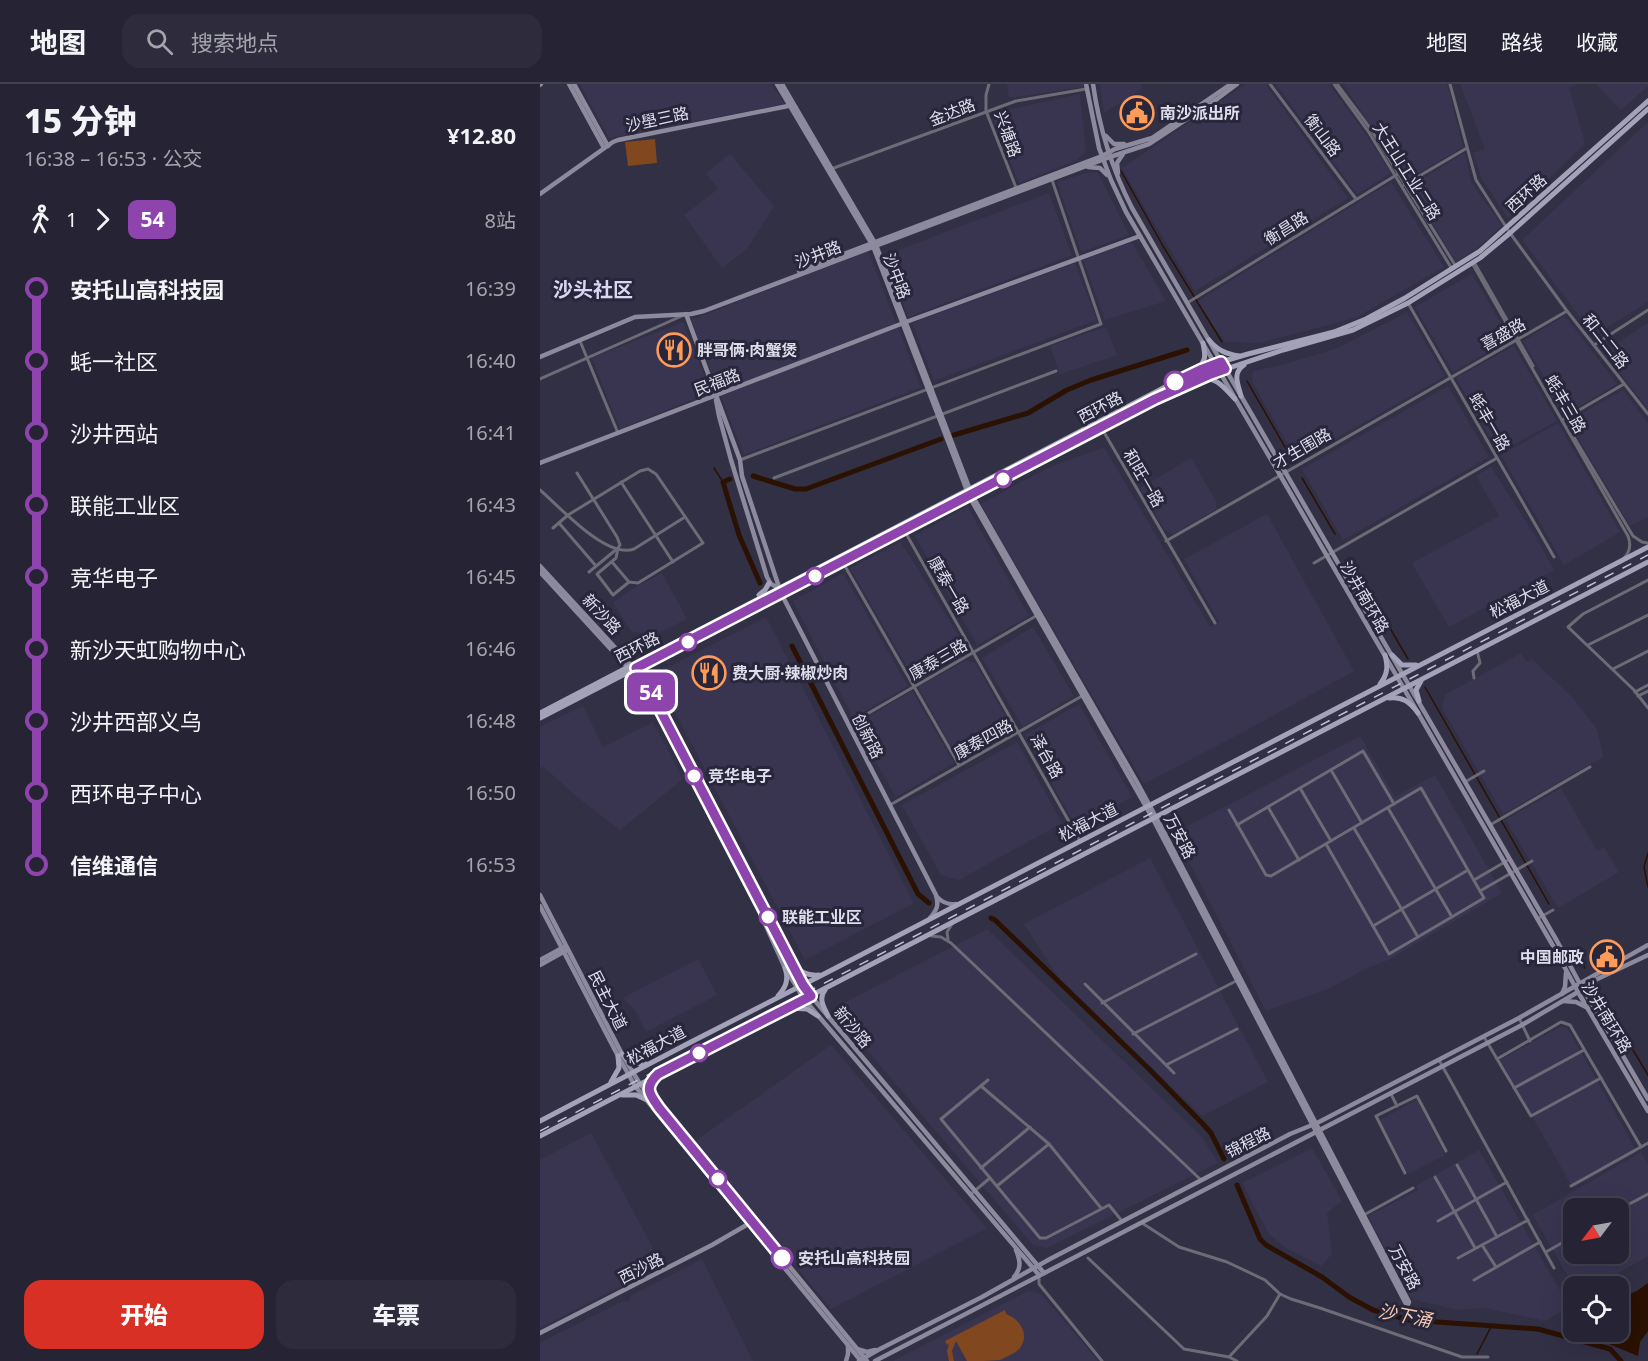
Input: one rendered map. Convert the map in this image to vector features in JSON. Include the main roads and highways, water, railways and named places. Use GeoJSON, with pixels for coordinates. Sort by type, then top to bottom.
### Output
{"type":"FeatureCollection","features":[{"type":"Feature","properties":{"kind":"main road"},"geometry":{"type":"LineString","coordinates":[[569,84],[606,147]]}},
{"type":"Feature","properties":{"kind":"main road"},"geometry":{"type":"LineString","coordinates":[[574,84],[606,147]]}},
{"type":"Feature","properties":{"kind":"main road","name":"沙中路"},"geometry":{"type":"LineString","coordinates":[[779,84],[874,244],[970,493]]}},
{"type":"Feature","properties":{"kind":"main road","name":"沙井南环路"},"geometry":{"type":"LineString","coordinates":[[1093,84],[1109,155],[1122,187],[1132,208],[1192,300],[1206,341]]}},
{"type":"Feature","properties":{"kind":"main road"},"geometry":{"type":"LineString","coordinates":[[1109,155],[1114,149],[1152,138],[1231,84]]}},
{"type":"Feature","properties":{"kind":"main road"},"geometry":{"type":"LineString","coordinates":[[1102,158],[1154,141],[1237,84]]}},
{"type":"Feature","properties":{"kind":"main road","name":"沙井南环路"},"geometry":{"type":"LineString","coordinates":[[1086,87],[1102,158],[1126,212],[1206,341],[1330,554],[1392,655],[1400,675]]}},
{"type":"Feature","properties":{"kind":"main road","name":"西环路"},"geometry":{"type":"LineString","coordinates":[[1508,230],[1648,101]]}},
{"type":"Feature","properties":{"kind":"main road","name":"沙壆三路"},"geometry":{"type":"LineString","coordinates":[[540,194],[618,140],[792,105]]}},
{"type":"Feature","properties":{"kind":"main road","name":"西环路"},"geometry":{"type":"LineString","coordinates":[[540,713],[1155,399],[1222,370],[1353,330],[1472,261],[1648,109]]}},
{"type":"Feature","properties":{"kind":"main road"},"geometry":{"type":"LineString","coordinates":[[1103,131],[1112,143],[1133,144]]}},
{"type":"Feature","properties":{"kind":"main road"},"geometry":{"type":"LineString","coordinates":[[1122,187],[1117,165],[1126,152]]}},
{"type":"Feature","properties":{"kind":"main road","name":"沙井路"},"geometry":{"type":"LineString","coordinates":[[1051,177],[1083,167],[1102,158]]}},
{"type":"Feature","properties":{"kind":"main road","name":"沙井路"},"geometry":{"type":"LineString","coordinates":[[540,356],[635,315],[691,312],[704,309],[1102,158]]}},
{"type":"Feature","properties":{"kind":"main road"},"geometry":{"type":"LineString","coordinates":[[1083,167],[1100,168],[1111,180]]}},
{"type":"Feature","properties":{"kind":"main road","name":"民福路"},"geometry":{"type":"LineString","coordinates":[[540,463],[904,322],[1140,236]]}},
{"type":"Feature","properties":{"kind":"main road","name":"沙井路"},"geometry":{"type":"LineString","coordinates":[[540,356],[635,317],[704,311],[874,244]]}},
{"type":"Feature","properties":{"kind":"main road","name":"西环路"},"geometry":{"type":"LineString","coordinates":[[540,718],[757,600],[904,530],[1192,373],[1240,356],[1334,332],[1407,300]]}},
{"type":"Feature","properties":{"kind":"main road","name":"创新路"},"geometry":{"type":"LineString","coordinates":[[686,314],[740,460],[742,476],[780,591],[936,895]]}},
{"type":"Feature","properties":{"kind":"main road"},"geometry":{"type":"LineString","coordinates":[[1206,341],[1222,352],[1240,356]]}},
{"type":"Feature","properties":{"kind":"main road"},"geometry":{"type":"LineString","coordinates":[[1192,373],[1204,361],[1206,341]]}},
{"type":"Feature","properties":{"kind":"main road"},"geometry":{"type":"LineString","coordinates":[[1238,398],[1237,372],[1250,361]]}},
{"type":"Feature","properties":{"kind":"main road"},"geometry":{"type":"LineString","coordinates":[[1202,378],[1218,381],[1238,398]]}},
{"type":"Feature","properties":{"kind":"main road","name":"创新路"},"geometry":{"type":"LineString","coordinates":[[716,395],[718,416],[767,577],[771,584],[780,591]]}},
{"type":"Feature","properties":{"kind":"main road","name":"万安路"},"geometry":{"type":"LineString","coordinates":[[970,493],[1149,806],[1406,1304],[1408,1304],[1409,1302],[1362,1216]]}},
{"type":"Feature","properties":{"kind":"main road","name":"松福大道"},"geometry":{"type":"LineString","coordinates":[[540,1121],[1620,562],[1648,545]]}},
{"type":"Feature","properties":{"kind":"main road","name":"沙井南环路"},"geometry":{"type":"LineString","coordinates":[[1330,554],[1385,655],[1407,687],[1418,713],[1572,971],[1587,1008],[1648,1111]]}},
{"type":"Feature","properties":{"kind":"main road","name":"松福大道"},"geometry":{"type":"LineString","coordinates":[[540,1136],[1648,562]]}},
{"type":"Feature","properties":{"kind":"main road","name":"新沙路"},"geometry":{"type":"LineString","coordinates":[[540,566],[644,679],[803,985],[1013,1244],[1042,1274]]}},
{"type":"Feature","properties":{"kind":"main road","name":"新沙路"},"geometry":{"type":"LineString","coordinates":[[540,572],[547,576]]}},
{"type":"Feature","properties":{"kind":"main road"},"geometry":{"type":"LineString","coordinates":[[757,600],[769,583]]}},
{"type":"Feature","properties":{"kind":"main road"},"geometry":{"type":"LineString","coordinates":[[1376,687],[1386,675],[1385,655]]}},
{"type":"Feature","properties":{"kind":"main road"},"geometry":{"type":"LineString","coordinates":[[1392,655],[1405,665],[1423,663]]}},
{"type":"Feature","properties":{"kind":"main road","name":"新沙路"},"geometry":{"type":"LineString","coordinates":[[632,668],[762,917],[796,988],[818,1016],[1028,1253],[1036,1267]]}},
{"type":"Feature","properties":{"kind":"main road"},"geometry":{"type":"LineString","coordinates":[[1419,701],[1416,695],[1417,687],[1425,677]]}},
{"type":"Feature","properties":{"kind":"main road","name":"沙井南环路"},"geometry":{"type":"LineString","coordinates":[[1407,687],[1419,701],[1490,825],[1507,861]]}},
{"type":"Feature","properties":{"kind":"main road"},"geometry":{"type":"LineString","coordinates":[[1382,700],[1401,698],[1410,703],[1418,713]]}},
{"type":"Feature","properties":{"kind":"main road","name":"民主大道"},"geometry":{"type":"LineString","coordinates":[[540,895],[565,949],[638,1085],[848,1346],[862,1360]]}},
{"type":"Feature","properties":{"kind":"main road"},"geometry":{"type":"LineString","coordinates":[[936,895],[948,904],[960,903]]}},
{"type":"Feature","properties":{"kind":"main road"},"geometry":{"type":"LineString","coordinates":[[929,919],[937,909],[936,895]]}},
{"type":"Feature","properties":{"kind":"main road","name":"民主大道"},"geometry":{"type":"LineString","coordinates":[[540,906],[565,949]]}},
{"type":"Feature","properties":{"kind":"main road","name":"沙井南环路"},"geometry":{"type":"LineString","coordinates":[[1540,918],[1566,970],[1588,998],[1648,1099]]}},
{"type":"Feature","properties":{"kind":"main road","name":"锦程路"},"geometry":{"type":"LineString","coordinates":[[1579,988],[1592,976],[1648,945]]}},
{"type":"Feature","properties":{"kind":"main road"},"geometry":{"type":"LineString","coordinates":[[540,962],[565,949]]}},
{"type":"Feature","properties":{"kind":"main road","name":"锦程路"},"geometry":{"type":"LineString","coordinates":[[875,1361],[1522,1025],[1579,988],[1648,955]]}},
{"type":"Feature","properties":{"kind":"main road"},"geometry":{"type":"LineString","coordinates":[[792,963],[808,975],[826,973]]}},
{"type":"Feature","properties":{"kind":"main road"},"geometry":{"type":"LineString","coordinates":[[777,998],[787,981],[785,968]]}},
{"type":"Feature","properties":{"kind":"main road"},"geometry":{"type":"LineString","coordinates":[[1566,970],[1562,998],[1587,1008]]}},
{"type":"Feature","properties":{"kind":"main road"},"geometry":{"type":"LineString","coordinates":[[1572,971],[1584,977],[1592,976]]}},
{"type":"Feature","properties":{"kind":"main road"},"geometry":{"type":"LineString","coordinates":[[1588,998],[1592,982]]}},
{"type":"Feature","properties":{"kind":"main road"},"geometry":{"type":"LineString","coordinates":[[828,1016],[821,998],[831,986]]}},
{"type":"Feature","properties":{"kind":"main road","name":"锦程路"},"geometry":{"type":"LineString","coordinates":[[862,1360],[1201,1180],[1562,998]]}},
{"type":"Feature","properties":{"kind":"main road"},"geometry":{"type":"LineString","coordinates":[[785,1009],[801,1008],[818,1016]]}},
{"type":"Feature","properties":{"kind":"main road"},"geometry":{"type":"LineString","coordinates":[[607,1086],[618,1072],[620,1055],[636,1064],[653,1062]]}},
{"type":"Feature","properties":{"kind":"main road"},"geometry":{"type":"LineString","coordinates":[[614,1097],[631,1094],[650,1100],[650,1082],[658,1074]]}},
{"type":"Feature","properties":{"kind":"main road","name":"民主大道"},"geometry":{"type":"LineString","coordinates":[[750,1223],[856,1348],[862,1360]]}},
{"type":"Feature","properties":{"kind":"main road","name":"西沙路"},"geometry":{"type":"LineString","coordinates":[[540,1333],[712,1245],[750,1223]]}},
{"type":"Feature","properties":{"kind":"main road"},"geometry":{"type":"LineString","coordinates":[[1013,1244],[1020,1260],[1020,1268],[1013,1279]]}},
{"type":"Feature","properties":{"kind":"main road"},"geometry":{"type":"LineString","coordinates":[[1028,1253],[1036,1259],[1049,1259]]}},
{"type":"Feature","properties":{"kind":"main road"},"geometry":{"type":"LineString","coordinates":[[846,1361],[848,1346]]}},
{"type":"Feature","properties":{"kind":"main road"},"geometry":{"type":"LineString","coordinates":[[856,1348],[867,1352],[878,1350]]}},
{"type":"Feature","properties":{"kind":"waterway"},"geometry":{"type":"LineString","coordinates":[[1121,171],[1163,246],[1222,342]]}},
{"type":"Feature","properties":{"kind":"waterway"},"geometry":{"type":"LineString","coordinates":[[954,435],[1028,413],[1067,390],[1091,380],[1187,350]]}},
{"type":"Feature","properties":{"kind":"waterway"},"geometry":{"type":"LineString","coordinates":[[1247,381],[1289,454]]}},
{"type":"Feature","properties":{"kind":"waterway"},"geometry":{"type":"LineString","coordinates":[[753,476],[795,489],[806,489],[941,439]]}},
{"type":"Feature","properties":{"kind":"waterway"},"geometry":{"type":"LineString","coordinates":[[714,468],[723,482]]}},
{"type":"Feature","properties":{"kind":"waterway"},"geometry":{"type":"LineString","coordinates":[[1302,478],[1335,534]]}},
{"type":"Feature","properties":{"kind":"waterway"},"geometry":{"type":"LineString","coordinates":[[730,479],[723,482],[739,535],[760,583]]}},
{"type":"Feature","properties":{"kind":"waterway"},"geometry":{"type":"LineString","coordinates":[[1349,558],[1408,659]]}},
{"type":"Feature","properties":{"kind":"waterway"},"geometry":{"type":"LineString","coordinates":[[792,646],[918,894],[929,903]]}},
{"type":"Feature","properties":{"kind":"waterway"},"geometry":{"type":"LineString","coordinates":[[1425,687],[1549,904]]}},
{"type":"Feature","properties":{"kind":"waterway"},"geometry":{"type":"LineString","coordinates":[[1648,853],[1644,867],[1648,887]]}},
{"type":"Feature","properties":{"kind":"waterway"},"geometry":{"type":"LineString","coordinates":[[991,918],[1148,1068],[1202,1123],[1211,1133],[1224,1159]]}},
{"type":"Feature","properties":{"kind":"waterway"},"geometry":{"type":"LineString","coordinates":[[1578,956],[1585,968]]}},
{"type":"Feature","properties":{"kind":"waterway"},"geometry":{"type":"LineString","coordinates":[[1600,995],[1648,1075]]}},
{"type":"Feature","properties":{"kind":"waterway","name":"沙下涌"},"geometry":{"type":"LineString","coordinates":[[1237,1185],[1260,1239],[1266,1245],[1373,1310],[1409,1320],[1538,1329],[1610,1349],[1621,1361]]}},
{"type":"Feature","properties":{"kind":"waterway"},"geometry":{"type":"LineString","coordinates":[[1477,1354],[1492,1325]]}},
{"type":"Feature","properties":{"kind":"railway"},"geometry":{"type":"LineString","coordinates":[[540,1131],[1648,555]]}},
{"type":"Feature","properties":{"kind":"place","name":"南沙派出所"},"geometry":{"type":"Point","coordinates":[1137,113]}},
{"type":"Feature","properties":{"kind":"place","name":"胖哥俩·肉蟹煲"},"geometry":{"type":"Point","coordinates":[674,350]}},
{"type":"Feature","properties":{"kind":"place","name":"费大厨·辣椒炒肉"},"geometry":{"type":"Point","coordinates":[709,673]}},
{"type":"Feature","properties":{"kind":"place","name":"竞华电子"},"geometry":{"type":"Point","coordinates":[694,776]}},
{"type":"Feature","properties":{"kind":"place","name":"联能工业区"},"geometry":{"type":"Point","coordinates":[768,917]}},
{"type":"Feature","properties":{"kind":"place","name":"中国邮政"},"geometry":{"type":"Point","coordinates":[1607,957]}},
{"type":"Feature","properties":{"kind":"place","name":"安托山高科技园"},"geometry":{"type":"Point","coordinates":[782,1258]}},
{"type":"Feature","properties":{"kind":"district","name":"沙头社区"},"geometry":{"type":"Point","coordinates":[593,289]}}]}
